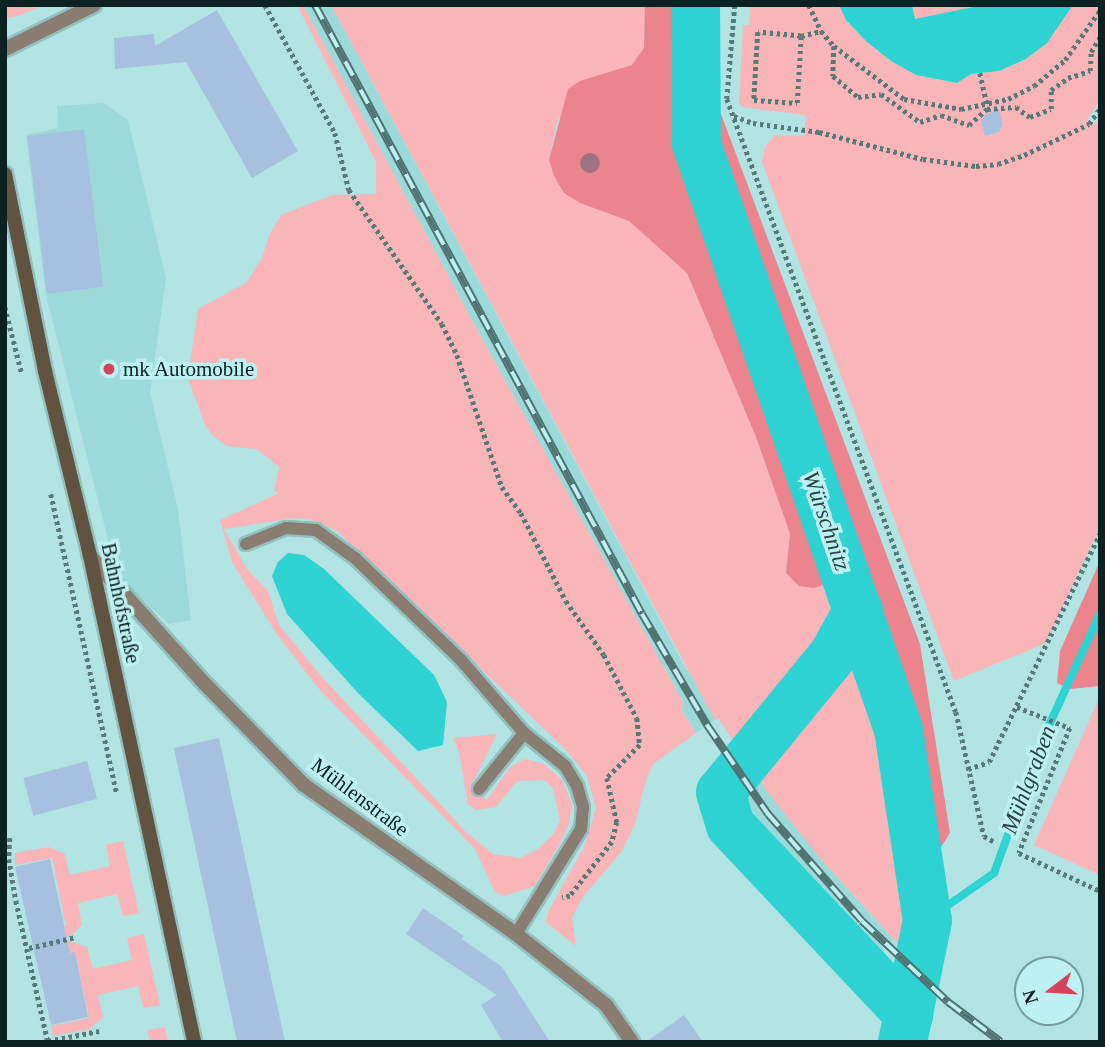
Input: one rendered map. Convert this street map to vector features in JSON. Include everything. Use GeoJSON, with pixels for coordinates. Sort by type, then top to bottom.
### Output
{"type":"FeatureCollection","features":[{"type":"Feature","properties":{"kind":"main road","name":"Bahnhofstraße"},"geometry":{"type":"LineString","coordinates":[[5,174],[45,371],[90,556],[194,1042]]}},
{"type":"Feature","properties":{"kind":"street"},"geometry":{"type":"LineString","coordinates":[[5,49],[94,5]]}},
{"type":"Feature","properties":{"kind":"street","name":"Mühlenstraße"},"geometry":{"type":"LineString","coordinates":[[90,556],[205,684],[304,785],[516,934],[606,1004],[632,1042]]}},
{"type":"Feature","properties":{"kind":"lane"},"geometry":{"type":"LineString","coordinates":[[246,544],[286,528],[316,530],[355,558],[451,650],[524,733],[565,766],[577,786],[583,807],[581,829],[516,934]]}},
{"type":"Feature","properties":{"kind":"lane"},"geometry":{"type":"LineString","coordinates":[[479,789],[524,733]]}},
{"type":"Feature","properties":{"kind":"path"},"geometry":{"type":"LineString","coordinates":[[265,5],[335,133],[349,190],[442,324],[457,355],[502,487],[521,513],[566,601],[604,655],[637,719],[640,745],[607,778],[617,822],[612,842],[570,896],[534,905]]}},
{"type":"Feature","properties":{"kind":"path"},"geometry":{"type":"LineString","coordinates":[[735,5],[727,99],[956,712],[984,836],[995,842]]}},
{"type":"Feature","properties":{"kind":"path"},"geometry":{"type":"LineString","coordinates":[[808,5],[821,31],[834,46],[904,99],[961,109],[1016,107],[1030,117],[1051,109],[1051,90],[1068,78],[1090,71],[1091,52],[1100,37]]}},
{"type":"Feature","properties":{"kind":"path"},"geometry":{"type":"LineString","coordinates":[[834,46],[833,76],[859,97],[881,94],[920,122],[940,115],[969,125],[987,109],[1034,86],[1065,61],[1100,10]]}},
{"type":"Feature","properties":{"kind":"path"},"geometry":{"type":"LineString","coordinates":[[801,36],[797,103],[754,100],[758,32],[801,36],[821,31]]}},
{"type":"Feature","properties":{"kind":"path"},"geometry":{"type":"LineString","coordinates":[[980,73],[987,109]]}},
{"type":"Feature","properties":{"kind":"path"},"geometry":{"type":"LineString","coordinates":[[733,116],[753,123],[819,132],[923,159],[975,166],[998,164],[1024,155],[1089,124],[1100,108]]}},
{"type":"Feature","properties":{"kind":"path"},"geometry":{"type":"LineString","coordinates":[[5,306],[25,384]]}},
{"type":"Feature","properties":{"kind":"path"},"geometry":{"type":"LineString","coordinates":[[50,488],[119,801]]}},
{"type":"Feature","properties":{"kind":"path"},"geometry":{"type":"LineString","coordinates":[[968,769],[989,762],[1100,533]]}},
{"type":"Feature","properties":{"kind":"path"},"geometry":{"type":"LineString","coordinates":[[1017,707],[1070,728],[1019,853],[1100,891]]}},
{"type":"Feature","properties":{"kind":"path"},"geometry":{"type":"LineString","coordinates":[[10,838],[9,859],[41,993],[48,1041],[99,1031]]}},
{"type":"Feature","properties":{"kind":"path"},"geometry":{"type":"LineString","coordinates":[[29,948],[76,937]]}},
{"type":"Feature","properties":{"kind":"shaded area"},"geometry":{"type":"Polygon","coordinates":[[[5,5],[44,5],[18,16],[5,18],[5,5]]]}},
{"type":"Feature","properties":{"kind":"shaded area"},"geometry":{"type":"Polygon","coordinates":[[[297,5],[303,5],[486,346],[683,702],[682,711],[696,733],[653,764],[646,780],[635,824],[622,851],[582,898],[572,918],[576,946],[546,922],[548,912],[584,847],[596,808],[587,776],[568,752],[337,531],[312,520],[295,518],[224,529],[247,569],[268,591],[279,625],[321,676],[467,833],[493,854],[520,858],[538,849],[554,834],[560,820],[553,788],[544,780],[517,781],[496,807],[476,810],[468,804],[459,752],[453,738],[497,734],[470,788],[487,800],[510,767],[525,759],[544,764],[562,780],[572,804],[569,824],[535,886],[504,896],[495,892],[475,849],[319,689],[276,633],[232,562],[220,520],[279,493],[274,491],[279,467],[257,449],[227,446],[214,437],[205,425],[188,378],[198,309],[247,282],[262,258],[270,233],[281,215],[332,195],[376,194],[376,162],[297,5]]]}},
{"type":"Feature","properties":{"kind":"shaded area"},"geometry":{"type":"Polygon","coordinates":[[[303,5],[331,5],[684,665],[718,718],[696,733],[682,710],[683,702],[486,346],[303,5]]]}},
{"type":"Feature","properties":{"kind":"shaded area"},"geometry":{"type":"Polygon","coordinates":[[[331,5],[645,5],[644,48],[632,65],[607,75],[558,119],[549,160],[554,176],[580,203],[629,221],[687,273],[756,437],[790,534],[786,573],[814,588],[839,580],[888,732],[902,870],[900,888],[911,915],[901,947],[819,857],[766,790],[718,718],[715,720],[331,5]]]}},
{"type":"Feature","properties":{"kind":"shaded area"},"geometry":{"type":"Polygon","coordinates":[[[645,5],[676,5],[687,147],[710,230],[839,580],[814,588],[799,586],[786,573],[790,534],[756,437],[687,273],[629,221],[580,203],[564,193],[549,160],[568,89],[580,81],[632,65],[644,48],[645,5]]]}},
{"type":"Feature","properties":{"kind":"shaded area"},"geometry":{"type":"Polygon","coordinates":[[[750,5],[839,5],[846,20],[867,42],[891,61],[916,75],[957,83],[971,74],[999,71],[1026,59],[1047,43],[1073,5],[1100,5],[1100,101],[1087,120],[1096,123],[1100,117],[1100,527],[1046,643],[954,681],[762,162],[765,147],[775,135],[804,136],[806,115],[742,107],[739,103],[743,25],[749,25],[750,5]]]}},
{"type":"Feature","properties":{"kind":"shaded area"},"geometry":{"type":"Polygon","coordinates":[[[912,5],[983,5],[915,19],[912,5]]]}},
{"type":"Feature","properties":{"kind":"shaded area","name":"mk Automobile"},"geometry":{"type":"Polygon","coordinates":[[[104,103],[128,120],[166,278],[150,393],[178,509],[191,620],[169,624],[117,575],[46,295],[26,135],[58,128],[57,106],[104,103]]]}},
{"type":"Feature","properties":{"kind":"shaded area"},"geometry":{"type":"Polygon","coordinates":[[[705,114],[721,114],[920,644],[950,833],[930,864],[905,728],[869,606],[763,304],[731,223],[705,143],[705,114]]]}},
{"type":"Feature","properties":{"kind":"shaded area"},"geometry":{"type":"Polygon","coordinates":[[[1100,561],[1100,686],[1070,689],[1057,683],[1060,651],[1100,561]]]}},
{"type":"Feature","properties":{"kind":"shaded area"},"geometry":{"type":"Polygon","coordinates":[[[1100,696],[1100,875],[1034,845],[1100,696]]]}},
{"type":"Feature","properties":{"kind":"shaded area"},"geometry":{"type":"Polygon","coordinates":[[[758,775],[819,857],[894,940],[881,954],[862,940],[801,875],[736,791],[758,775]]]}},
{"type":"Feature","properties":{"kind":"shaded area"},"geometry":{"type":"Polygon","coordinates":[[[123,841],[139,913],[123,916],[117,894],[78,903],[82,925],[70,936],[33,943],[31,933],[66,926],[52,858],[15,865],[15,853],[49,847],[65,854],[70,875],[110,866],[106,845],[123,841]]]}},
{"type":"Feature","properties":{"kind":"shaded area"},"geometry":{"type":"Polygon","coordinates":[[[144,934],[160,1005],[143,1008],[138,986],[98,995],[103,1017],[90,1029],[53,1036],[51,1026],[89,1018],[75,952],[38,960],[35,949],[69,941],[87,947],[93,969],[132,960],[127,938],[144,934]]]}},
{"type":"Feature","properties":{"kind":"shaded area"},"geometry":{"type":"Polygon","coordinates":[[[165,1027],[168,1042],[150,1042],[147,1030],[165,1027]]]}},
{"type":"Feature","properties":{"kind":"water"},"geometry":{"type":"Polygon","coordinates":[[[839,5],[912,5],[915,19],[983,5],[1073,5],[1047,43],[1026,59],[999,71],[971,74],[957,83],[916,75],[891,61],[867,42],[846,20],[839,5]]]}},
{"type":"Feature","properties":{"kind":"water"},"geometry":{"type":"Polygon","coordinates":[[[288,553],[304,555],[324,569],[434,675],[447,702],[443,745],[418,751],[358,693],[287,614],[272,576],[278,562],[288,553]]]}},
{"type":"Feature","properties":{"kind":"building"},"geometry":{"type":"Polygon","coordinates":[[[217,10],[298,151],[252,178],[186,62],[115,69],[114,38],[154,34],[155,46],[217,10]]]}},
{"type":"Feature","properties":{"kind":"building"},"geometry":{"type":"Polygon","coordinates":[[[999,110],[1003,124],[999,132],[985,136],[981,121],[986,114],[999,110]]]}},
{"type":"Feature","properties":{"kind":"building"},"geometry":{"type":"Polygon","coordinates":[[[84,129],[103,287],[47,294],[27,136],[84,129]]]}},
{"type":"Feature","properties":{"kind":"building"},"geometry":{"type":"Polygon","coordinates":[[[219,738],[285,1042],[237,1042],[174,748],[219,738]]]}},
{"type":"Feature","properties":{"kind":"building"},"geometry":{"type":"Polygon","coordinates":[[[87,761],[97,799],[33,816],[23,778],[87,761]]]}},
{"type":"Feature","properties":{"kind":"building"},"geometry":{"type":"Polygon","coordinates":[[[50,859],[70,953],[75,952],[88,1017],[51,1025],[15,867],[50,859]]]}},
{"type":"Feature","properties":{"kind":"building"},"geometry":{"type":"Polygon","coordinates":[[[423,908],[502,967],[550,1042],[503,1042],[481,1005],[497,995],[406,934],[423,908]]]}},
{"type":"Feature","properties":{"kind":"building"},"geometry":{"type":"Polygon","coordinates":[[[684,1015],[703,1042],[646,1042],[684,1015]]]}},
{"type":"Feature","properties":{"kind":"waterway","name":"Würschnitz"},"geometry":{"type":"LineString","coordinates":[[695,5],[696,143],[898,729],[927,920],[902,1042]]}},
{"type":"Feature","properties":{"kind":"waterway"},"geometry":{"type":"LineString","coordinates":[[858,609],[833,654],[720,792],[730,825],[908,1014]]}},
{"type":"Feature","properties":{"kind":"waterway","name":"Mühlgraben"},"geometry":{"type":"LineString","coordinates":[[927,920],[994,873],[1045,734],[1100,614]]}},
{"type":"Feature","properties":{"kind":"railway"},"geometry":{"type":"LineString","coordinates":[[315,5],[642,614],[707,725],[768,814],[862,921],[948,1002],[1001,1042]]}},
{"type":"Feature","properties":{"kind":"place","name":"mk Automobile"},"geometry":{"type":"Point","coordinates":[109,369]}}]}
